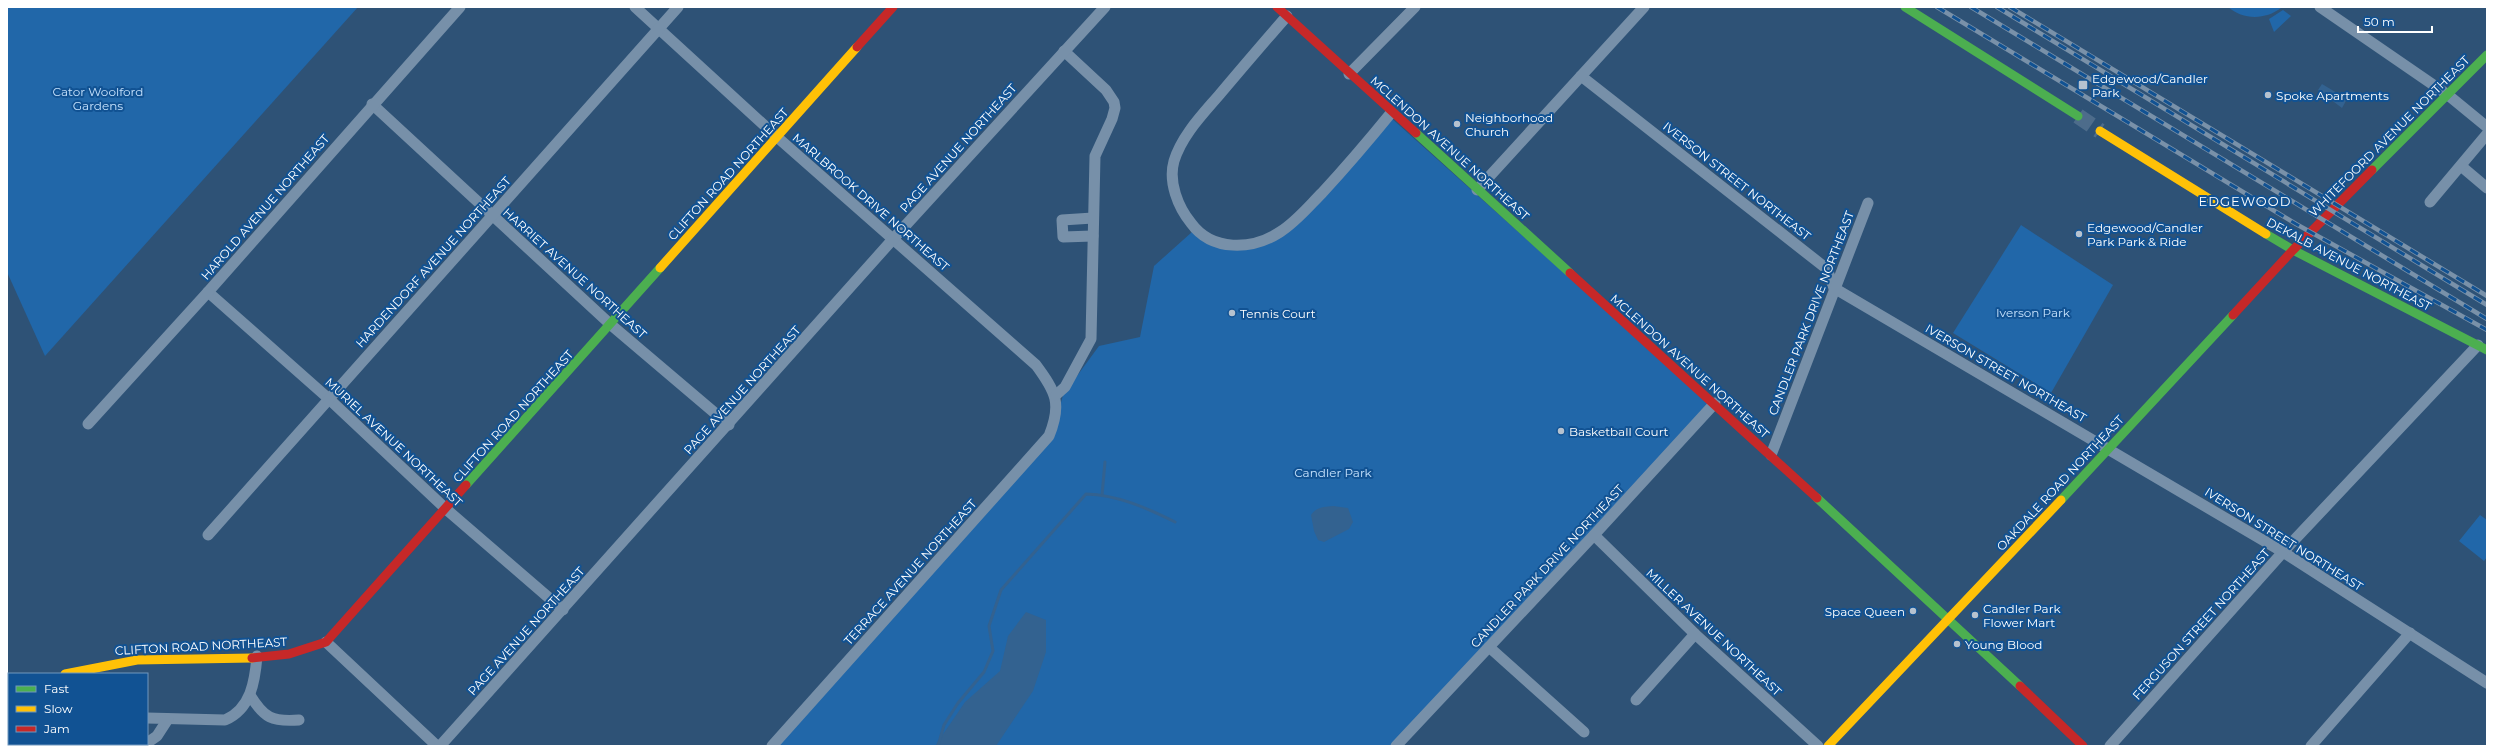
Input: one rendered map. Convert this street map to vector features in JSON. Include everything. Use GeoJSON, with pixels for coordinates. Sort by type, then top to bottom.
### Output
{"type":"FeatureCollection","features":[{"type":"Feature","properties":{"kind":"street","name":"HAROLD AVENUE NORTHEAST"},"geometry":{"type":"LineString","coordinates":[[88,424],[208,292],[372,104],[460,7]]}},
{"type":"Feature","properties":{"kind":"street","name":"MARLBROOK DRIVE NORTHEAST"},"geometry":{"type":"LineString","coordinates":[[635,7],[777,137],[894,238],[1036,365],[1056,395]]}},
{"type":"Feature","properties":{"kind":"street","name":"HARDENDORF AVENUE NORTHEAST"},"geometry":{"type":"LineString","coordinates":[[208,535],[678,7]]}},
{"type":"Feature","properties":{"kind":"street","name":"CLIFTON ROAD NORTHEAST"},"geometry":{"type":"LineString","coordinates":[[68,673],[93,666],[125,661],[257,656],[311,650],[326,642],[893,7]]}},
{"type":"Feature","properties":{"kind":"street","name":"PAGE AVENUE NORTHEAST"},"geometry":{"type":"LineString","coordinates":[[440,746],[729,425],[894,238],[1105,7]]}},
{"type":"Feature","properties":{"kind":"street","name":"MCLENDON AVENUE NORTHEAST"},"geometry":{"type":"LineString","coordinates":[[1277,7],[1477,190],[1715,403],[1950,618],[2083,746]]}},
{"type":"Feature","properties":{"kind":"street"},"geometry":{"type":"LineString","coordinates":[[1349,74],[1415,7]]}},
{"type":"Feature","properties":{"kind":"street"},"geometry":{"type":"LineString","coordinates":[[1477,190],[1644,7]]}},
{"type":"Feature","properties":{"kind":"street"},"geometry":{"type":"LineString","coordinates":[[1905,7],[2078,116]]}},
{"type":"Feature","properties":{"kind":"street"},"geometry":{"type":"LineString","coordinates":[[2320,7],[2448,95],[2487,127]]}},
{"type":"Feature","properties":{"kind":"street"},"geometry":{"type":"LineString","coordinates":[[1287,16],[1187,135],[1174,161],[1172,178],[1176,198],[1185,216],[1197,232],[1212,241],[1233,246],[1256,244],[1281,232],[1302,214],[1392,113]]}},
{"type":"Feature","properties":{"kind":"street"},"geometry":{"type":"LineString","coordinates":[[1056,395],[1065,387],[1091,339],[1095,156],[1114,113],[1114,102],[1106,90],[1064,51]]}},
{"type":"Feature","properties":{"kind":"street","name":"WHITEFOORD AVENUE NORTHEAST"},"geometry":{"type":"LineString","coordinates":[[2309,235],[2487,55]]}},
{"type":"Feature","properties":{"kind":"street","name":"IVERSON STREET NORTHEAST"},"geometry":{"type":"LineString","coordinates":[[1581,76],[1827,270],[1834,288],[2283,552],[2487,684]]}},
{"type":"Feature","properties":{"kind":"street","name":"HARRIET AVENUE NORTHEAST"},"geometry":{"type":"LineString","coordinates":[[372,104],[610,324],[729,425]]}},
{"type":"Feature","properties":{"kind":"street","name":"DEKALB AVENUE NORTHEAST"},"geometry":{"type":"LineString","coordinates":[[2100,131],[2293,250],[2482,347]]}},
{"type":"Feature","properties":{"kind":"street"},"geometry":{"type":"LineString","coordinates":[[2430,202],[2487,134]]}},
{"type":"Feature","properties":{"kind":"street"},"geometry":{"type":"LineString","coordinates":[[2461,166],[2487,188]]}},
{"type":"Feature","properties":{"kind":"street","name":"CANDLER PARK DRIVE NORTHEAST"},"geometry":{"type":"LineString","coordinates":[[1771,455],[1868,203]]}},
{"type":"Feature","properties":{"kind":"street"},"geometry":{"type":"LineString","coordinates":[[1093,218],[1062,220],[1063,237],[1093,236]]}},
{"type":"Feature","properties":{"kind":"street","name":"OAKDALE ROAD NORTHEAST"},"geometry":{"type":"LineString","coordinates":[[1828,746],[2109,449],[2293,250],[2309,235]]}},
{"type":"Feature","properties":{"kind":"street","name":"MURIEL AVENUE NORTHEAST"},"geometry":{"type":"LineString","coordinates":[[208,292],[329,399],[446,509],[563,610]]}},
{"type":"Feature","properties":{"kind":"street","name":"FERGUSON STREET NORTHEAST"},"geometry":{"type":"LineString","coordinates":[[2110,746],[2283,552],[2482,347]]}},
{"type":"Feature","properties":{"kind":"street","name":"TERRACE AVENUE NORTHEAST"},"geometry":{"type":"LineString","coordinates":[[772,746],[1049,436],[1054,423],[1056,395]]}},
{"type":"Feature","properties":{"kind":"street","name":"CANDLER PARK DRIVE NORTHEAST"},"geometry":{"type":"LineString","coordinates":[[1396,746],[1594,535],[1715,403]]}},
{"type":"Feature","properties":{"kind":"street","name":"MILLER AVENUE NORTHEAST"},"geometry":{"type":"LineString","coordinates":[[1594,535],[1695,634],[1818,746]]}},
{"type":"Feature","properties":{"kind":"street"},"geometry":{"type":"LineString","coordinates":[[2311,746],[2410,633]]}},
{"type":"Feature","properties":{"kind":"street"},"geometry":{"type":"LineString","coordinates":[[1636,700],[1695,634]]}},
{"type":"Feature","properties":{"kind":"street"},"geometry":{"type":"LineString","coordinates":[[326,642],[437,746]]}},
{"type":"Feature","properties":{"kind":"street"},"geometry":{"type":"LineString","coordinates":[[1489,647],[1584,732]]}},
{"type":"Feature","properties":{"kind":"street"},"geometry":{"type":"LineString","coordinates":[[148,718],[225,720],[235,716],[250,695],[255,679],[257,656]]}},
{"type":"Feature","properties":{"kind":"street"},"geometry":{"type":"LineString","coordinates":[[250,695],[257,706],[267,715],[279,722],[299,720]]}},
{"type":"Feature","properties":{"kind":"street"},"geometry":{"type":"LineString","coordinates":[[148,742],[157,736],[168,718]]}},
{"type":"Feature","properties":{"kind":"green space","name":"Cator Woolford Gardens"},"geometry":{"type":"Polygon","coordinates":[[[7,7],[358,7],[45,356],[7,272],[7,7]]]}},
{"type":"Feature","properties":{"kind":"green space"},"geometry":{"type":"Polygon","coordinates":[[[2228,7],[2281,8],[2268,15],[2254,17],[2240,14],[2228,7]]]}},
{"type":"Feature","properties":{"kind":"green space"},"geometry":{"type":"Polygon","coordinates":[[[2283,10],[2291,16],[2274,32],[2269,19],[2283,10]]]}},
{"type":"Feature","properties":{"kind":"green space","name":"Candler Park"},"geometry":{"type":"Polygon","coordinates":[[[1390,117],[1714,407],[1401,746],[774,746],[1052,437],[1063,395],[1099,346],[1140,337],[1154,266],[1192,232],[1228,248],[1288,230],[1390,117]]]}},
{"type":"Feature","properties":{"kind":"green space","name":"Iverson Park"},"geometry":{"type":"Polygon","coordinates":[[[2021,225],[2113,285],[2051,393],[1953,333],[2021,225]]]}},
{"type":"Feature","properties":{"kind":"green space"},"geometry":{"type":"Polygon","coordinates":[[[2480,515],[2487,520],[2487,557],[2484,561],[2459,541],[2480,515]]]}},
{"type":"Feature","properties":{"kind":"shaded area"},"geometry":{"type":"Polygon","coordinates":[[[2322,84],[2347,99],[2342,108],[2318,90],[2322,84]]]}},
{"type":"Feature","properties":{"kind":"shaded area"},"geometry":{"type":"Polygon","coordinates":[[[1333,506],[1348,508],[1353,522],[1349,529],[1324,542],[1318,540],[1314,531],[1311,515],[1318,509],[1333,506]]]}},
{"type":"Feature","properties":{"kind":"shaded area"},"geometry":{"type":"Polygon","coordinates":[[[1026,612],[1046,620],[1046,652],[1033,691],[996,746],[935,746],[965,702],[1000,671],[1008,636],[1026,612]]]}},
{"type":"Feature","properties":{"kind":"waterway"},"geometry":{"type":"LineString","coordinates":[[1102,495],[1105,462]]}},
{"type":"Feature","properties":{"kind":"waterway"},"geometry":{"type":"LineString","coordinates":[[938,746],[944,725],[958,703],[984,672],[993,651],[989,626],[1001,590],[1086,494],[1109,497],[1132,503],[1175,522]]}},
{"type":"Feature","properties":{"kind":"tunnel"},"geometry":{"type":"LineString","coordinates":[[2078,116],[2100,131]]}},
{"type":"Feature","properties":{"kind":"railway"},"geometry":{"type":"LineString","coordinates":[[1937,7],[2296,224],[2487,330]]}},
{"type":"Feature","properties":{"kind":"railway"},"geometry":{"type":"LineString","coordinates":[[1971,7],[2487,319]]}},
{"type":"Feature","properties":{"kind":"railway"},"geometry":{"type":"LineString","coordinates":[[1997,7],[2487,305]]}},
{"type":"Feature","properties":{"kind":"railway"},"geometry":{"type":"LineString","coordinates":[[2010,7],[2487,296]]}},
{"type":"Feature","properties":{"kind":"traffic: fast"},"geometry":{"type":"LineString","coordinates":[[1905,7],[2078,116]]}},
{"type":"Feature","properties":{"kind":"traffic: fast"},"geometry":{"type":"LineString","coordinates":[[2372,170],[2487,55]]}},
{"type":"Feature","properties":{"kind":"traffic: fast"},"geometry":{"type":"LineString","coordinates":[[1416,133],[1570,273]]}},
{"type":"Feature","properties":{"kind":"traffic: fast"},"geometry":{"type":"LineString","coordinates":[[2266,234],[2293,250],[2487,350]]}},
{"type":"Feature","properties":{"kind":"traffic: fast"},"geometry":{"type":"LineString","coordinates":[[466,485],[660,268]]}},
{"type":"Feature","properties":{"kind":"traffic: fast"},"geometry":{"type":"LineString","coordinates":[[2061,500],[2233,315]]}},
{"type":"Feature","properties":{"kind":"traffic: fast"},"geometry":{"type":"LineString","coordinates":[[1817,498],[2020,686]]}},
{"type":"Feature","properties":{"kind":"traffic: slow"},"geometry":{"type":"LineString","coordinates":[[660,268],[857,47]]}},
{"type":"Feature","properties":{"kind":"traffic: slow"},"geometry":{"type":"LineString","coordinates":[[2100,131],[2266,234]]}},
{"type":"Feature","properties":{"kind":"traffic: slow"},"geometry":{"type":"LineString","coordinates":[[1828,746],[2061,500]]}},
{"type":"Feature","properties":{"kind":"traffic: slow"},"geometry":{"type":"LineString","coordinates":[[70,673],[137,660],[252,658]]}},
{"type":"Feature","properties":{"kind":"traffic: jam"},"geometry":{"type":"LineString","coordinates":[[857,47],[893,7]]}},
{"type":"Feature","properties":{"kind":"traffic: jam"},"geometry":{"type":"LineString","coordinates":[[1277,7],[1416,133]]}},
{"type":"Feature","properties":{"kind":"traffic: jam"},"geometry":{"type":"LineString","coordinates":[[2233,315],[2293,250],[2372,170]]}},
{"type":"Feature","properties":{"kind":"traffic: jam"},"geometry":{"type":"LineString","coordinates":[[1570,273],[1817,498]]}},
{"type":"Feature","properties":{"kind":"traffic: jam"},"geometry":{"type":"LineString","coordinates":[[252,658],[289,654],[326,642],[466,485]]}},
{"type":"Feature","properties":{"kind":"traffic: jam"},"geometry":{"type":"LineString","coordinates":[[2020,686],[2083,746]]}},
{"type":"Feature","properties":{"kind":"place","name":"Edgewood/Candler Park"},"geometry":{"type":"Point","coordinates":[2083,85]}},
{"type":"Feature","properties":{"kind":"place","name":"Spoke Apartments"},"geometry":{"type":"Point","coordinates":[2268,95]}},
{"type":"Feature","properties":{"kind":"place","name":"Neighborhood Church"},"geometry":{"type":"Point","coordinates":[1457,124]}},
{"type":"Feature","properties":{"kind":"place","name":"Edgewood/Candler Park Park & Ride"},"geometry":{"type":"Point","coordinates":[2079,234]}},
{"type":"Feature","properties":{"kind":"place","name":"Tennis Court"},"geometry":{"type":"Point","coordinates":[1232,313]}},
{"type":"Feature","properties":{"kind":"place","name":"Basketball Court"},"geometry":{"type":"Point","coordinates":[1561,431]}},
{"type":"Feature","properties":{"kind":"place","name":"Space Queen"},"geometry":{"type":"Point","coordinates":[1913,611]}},
{"type":"Feature","properties":{"kind":"place","name":"Candler Park Flower Mart"},"geometry":{"type":"Point","coordinates":[1975,615]}},
{"type":"Feature","properties":{"kind":"place","name":"Young Blood"},"geometry":{"type":"Point","coordinates":[1957,644]}},
{"type":"Feature","properties":{"kind":"district","name":"EDGEWOOD"},"geometry":{"type":"Point","coordinates":[2245,201]}}]}
